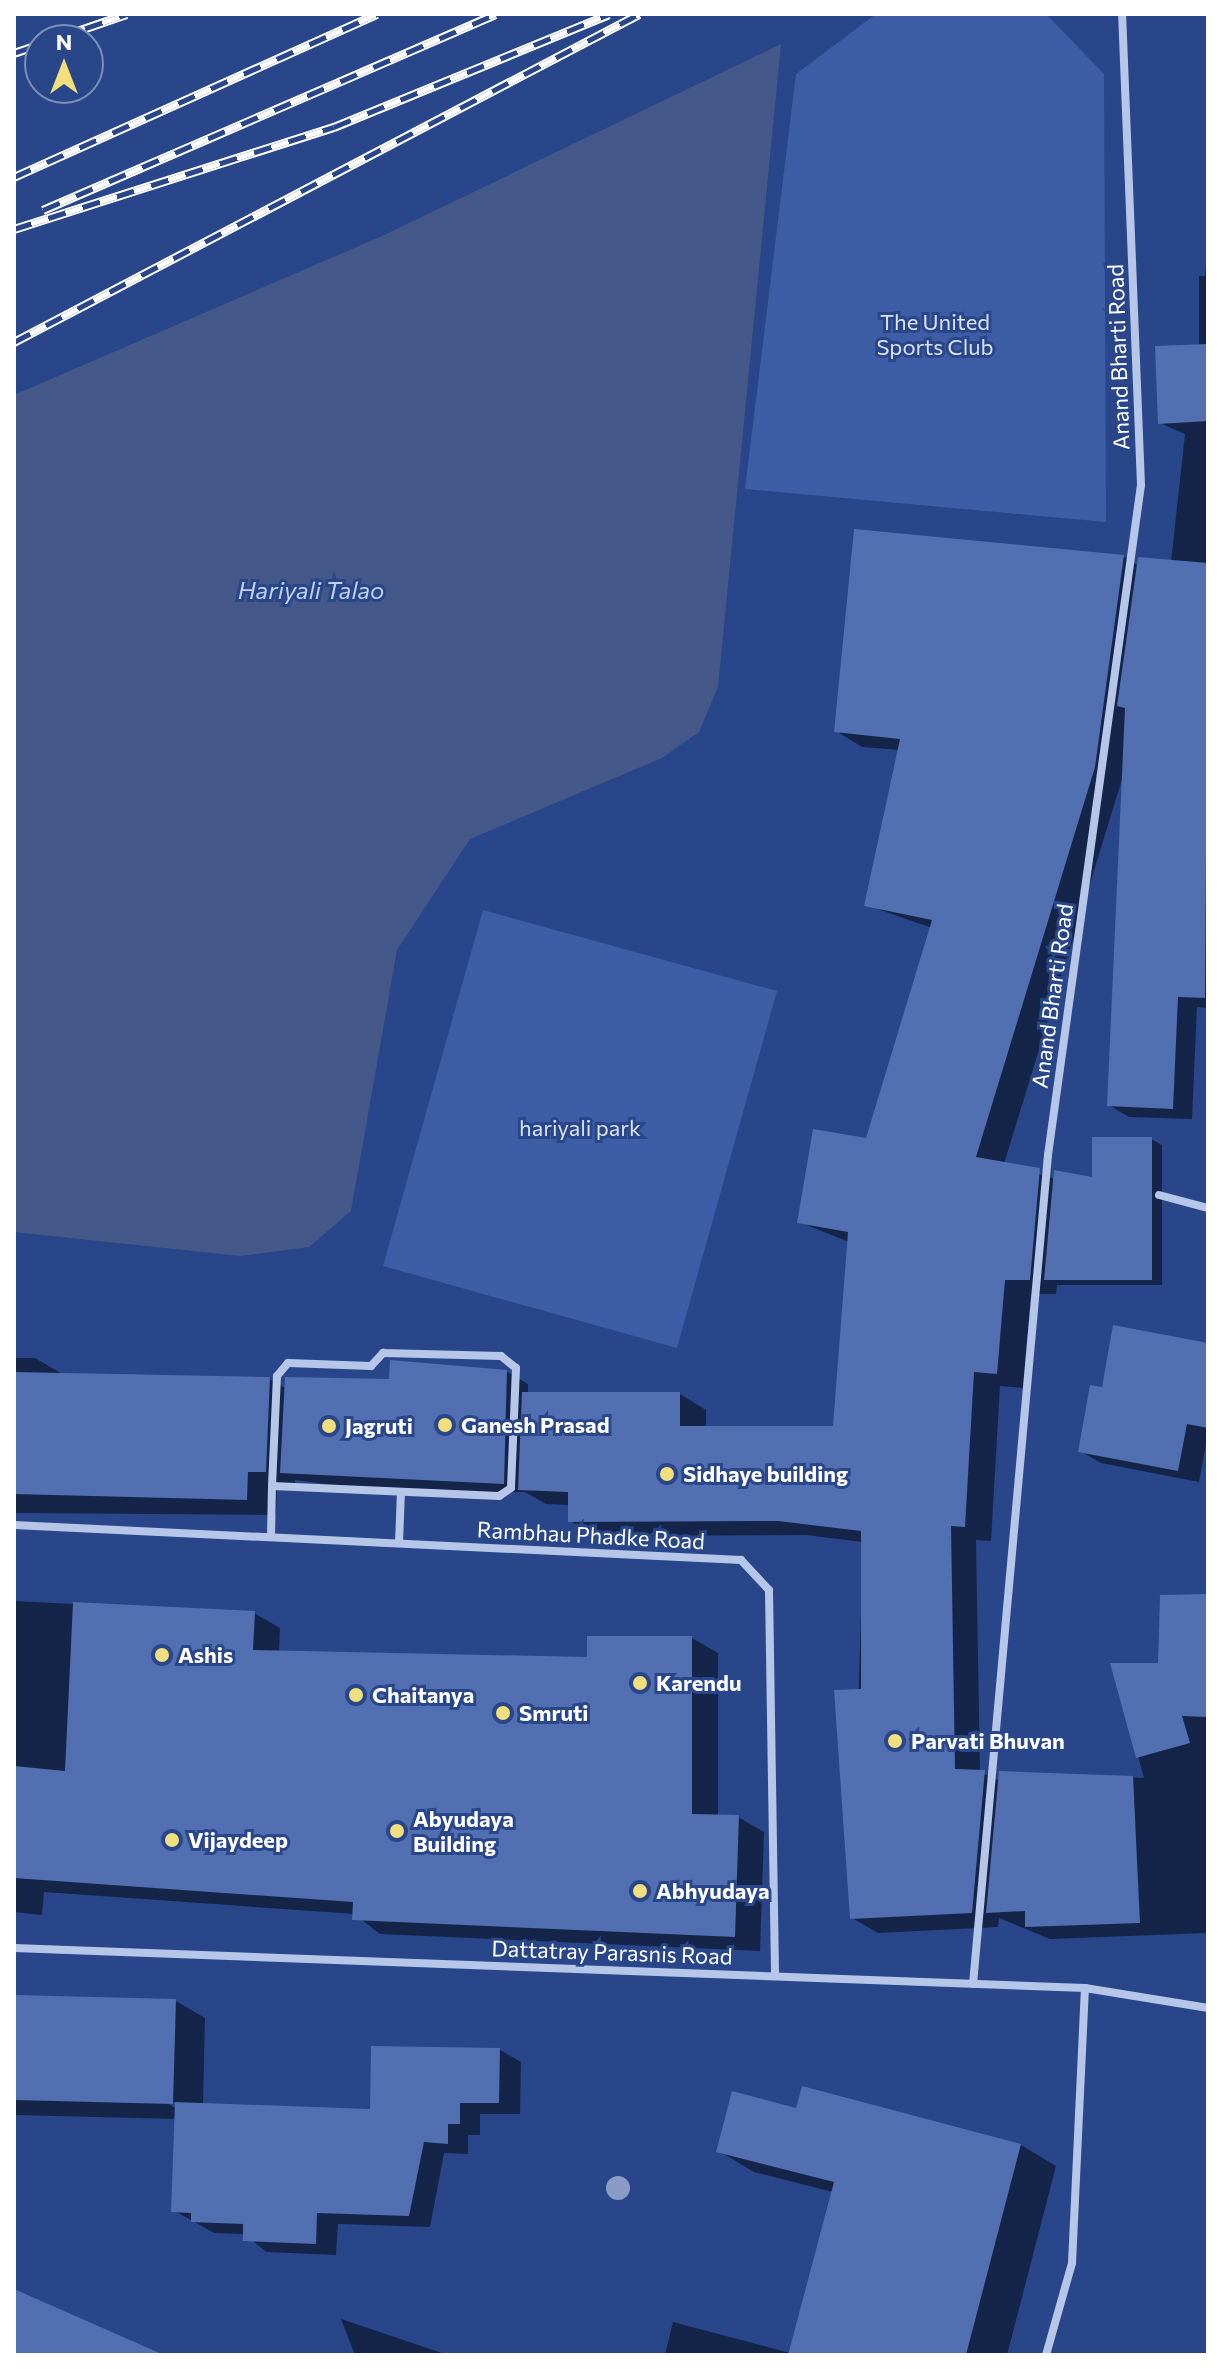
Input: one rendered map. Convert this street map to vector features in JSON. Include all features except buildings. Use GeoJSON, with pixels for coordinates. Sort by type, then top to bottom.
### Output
{"type":"FeatureCollection","features":[{"type":"Feature","properties":{"kind":"street","name":"Anand Bharti Road"},"geometry":{"type":"LineString","coordinates":[[973,1984],[1048,1155],[1141,485],[1122,14]]}},
{"type":"Feature","properties":{"kind":"street"},"geometry":{"type":"LineString","coordinates":[[1159,1195],[1208,1208]]}},
{"type":"Feature","properties":{"kind":"street"},"geometry":{"type":"LineString","coordinates":[[271,1537],[272,1486],[277,1376],[288,1363],[371,1366],[383,1353],[501,1356],[516,1368],[511,1488],[499,1496],[272,1486]]}},
{"type":"Feature","properties":{"kind":"street"},"geometry":{"type":"LineString","coordinates":[[399,1543],[401,1492]]}},
{"type":"Feature","properties":{"kind":"street","name":"Rambhau Phadke Road"},"geometry":{"type":"LineString","coordinates":[[14,1525],[741,1560],[769,1590],[775,1976]]}},
{"type":"Feature","properties":{"kind":"street","name":"Dattatray Parasnis Road"},"geometry":{"type":"LineString","coordinates":[[14,1948],[1085,1988],[1208,2008]]}},
{"type":"Feature","properties":{"kind":"street"},"geometry":{"type":"LineString","coordinates":[[1046,2355],[1072,2263],[1085,1988]]}},
{"type":"Feature","properties":{"kind":"green space","name":"The United Sports Club"},"geometry":{"type":"Polygon","coordinates":[[[876,14],[1046,14],[1104,74],[1106,522],[745,489],[796,74],[876,14]]]}},
{"type":"Feature","properties":{"kind":"green space","name":"hariyali park"},"geometry":{"type":"Polygon","coordinates":[[[483,910],[777,991],[677,1348],[383,1266],[483,910]]]}},
{"type":"Feature","properties":{"kind":"water","name":"Hariyali Talao"},"geometry":{"type":"Polygon","coordinates":[[[781,44],[718,687],[699,732],[662,758],[470,839],[397,950],[351,1211],[309,1247],[240,1256],[14,1232],[14,395],[382,236],[781,44]]]}},
{"type":"Feature","properties":{"kind":"railway"},"geometry":{"type":"LineString","coordinates":[[98,24],[127,14]]}},
{"type":"Feature","properties":{"kind":"railway"},"geometry":{"type":"LineString","coordinates":[[14,177],[377,14]]}},
{"type":"Feature","properties":{"kind":"railway"},"geometry":{"type":"LineString","coordinates":[[43,210],[495,14]]}},
{"type":"Feature","properties":{"kind":"railway"},"geometry":{"type":"LineString","coordinates":[[14,229],[334,127],[609,14]]}},
{"type":"Feature","properties":{"kind":"railway"},"geometry":{"type":"LineString","coordinates":[[14,342],[639,14]]}},
{"type":"Feature","properties":{"kind":"railway"},"geometry":{"type":"LineString","coordinates":[[14,53],[24,50]]}},
{"type":"Feature","properties":{"kind":"place","name":"Ganesh Prasad"},"geometry":{"type":"Point","coordinates":[445,1425]}},
{"type":"Feature","properties":{"kind":"place","name":"Jagruti"},"geometry":{"type":"Point","coordinates":[329,1426]}},
{"type":"Feature","properties":{"kind":"place","name":"Sidhaye building"},"geometry":{"type":"Point","coordinates":[667,1474]}},
{"type":"Feature","properties":{"kind":"place","name":"Ashis"},"geometry":{"type":"Point","coordinates":[162,1655]}},
{"type":"Feature","properties":{"kind":"place","name":"Karendu"},"geometry":{"type":"Point","coordinates":[640,1683]}},
{"type":"Feature","properties":{"kind":"place","name":"Chaitanya"},"geometry":{"type":"Point","coordinates":[356,1695]}},
{"type":"Feature","properties":{"kind":"place","name":"Smruti"},"geometry":{"type":"Point","coordinates":[503,1713]}},
{"type":"Feature","properties":{"kind":"place","name":"Parvati Bhuvan"},"geometry":{"type":"Point","coordinates":[895,1741]}},
{"type":"Feature","properties":{"kind":"place","name":"Abyudaya Building"},"geometry":{"type":"Point","coordinates":[397,1831]}},
{"type":"Feature","properties":{"kind":"place","name":"Vijaydeep"},"geometry":{"type":"Point","coordinates":[172,1840]}},
{"type":"Feature","properties":{"kind":"place","name":"Abhyudaya"},"geometry":{"type":"Point","coordinates":[640,1891]}}]}
